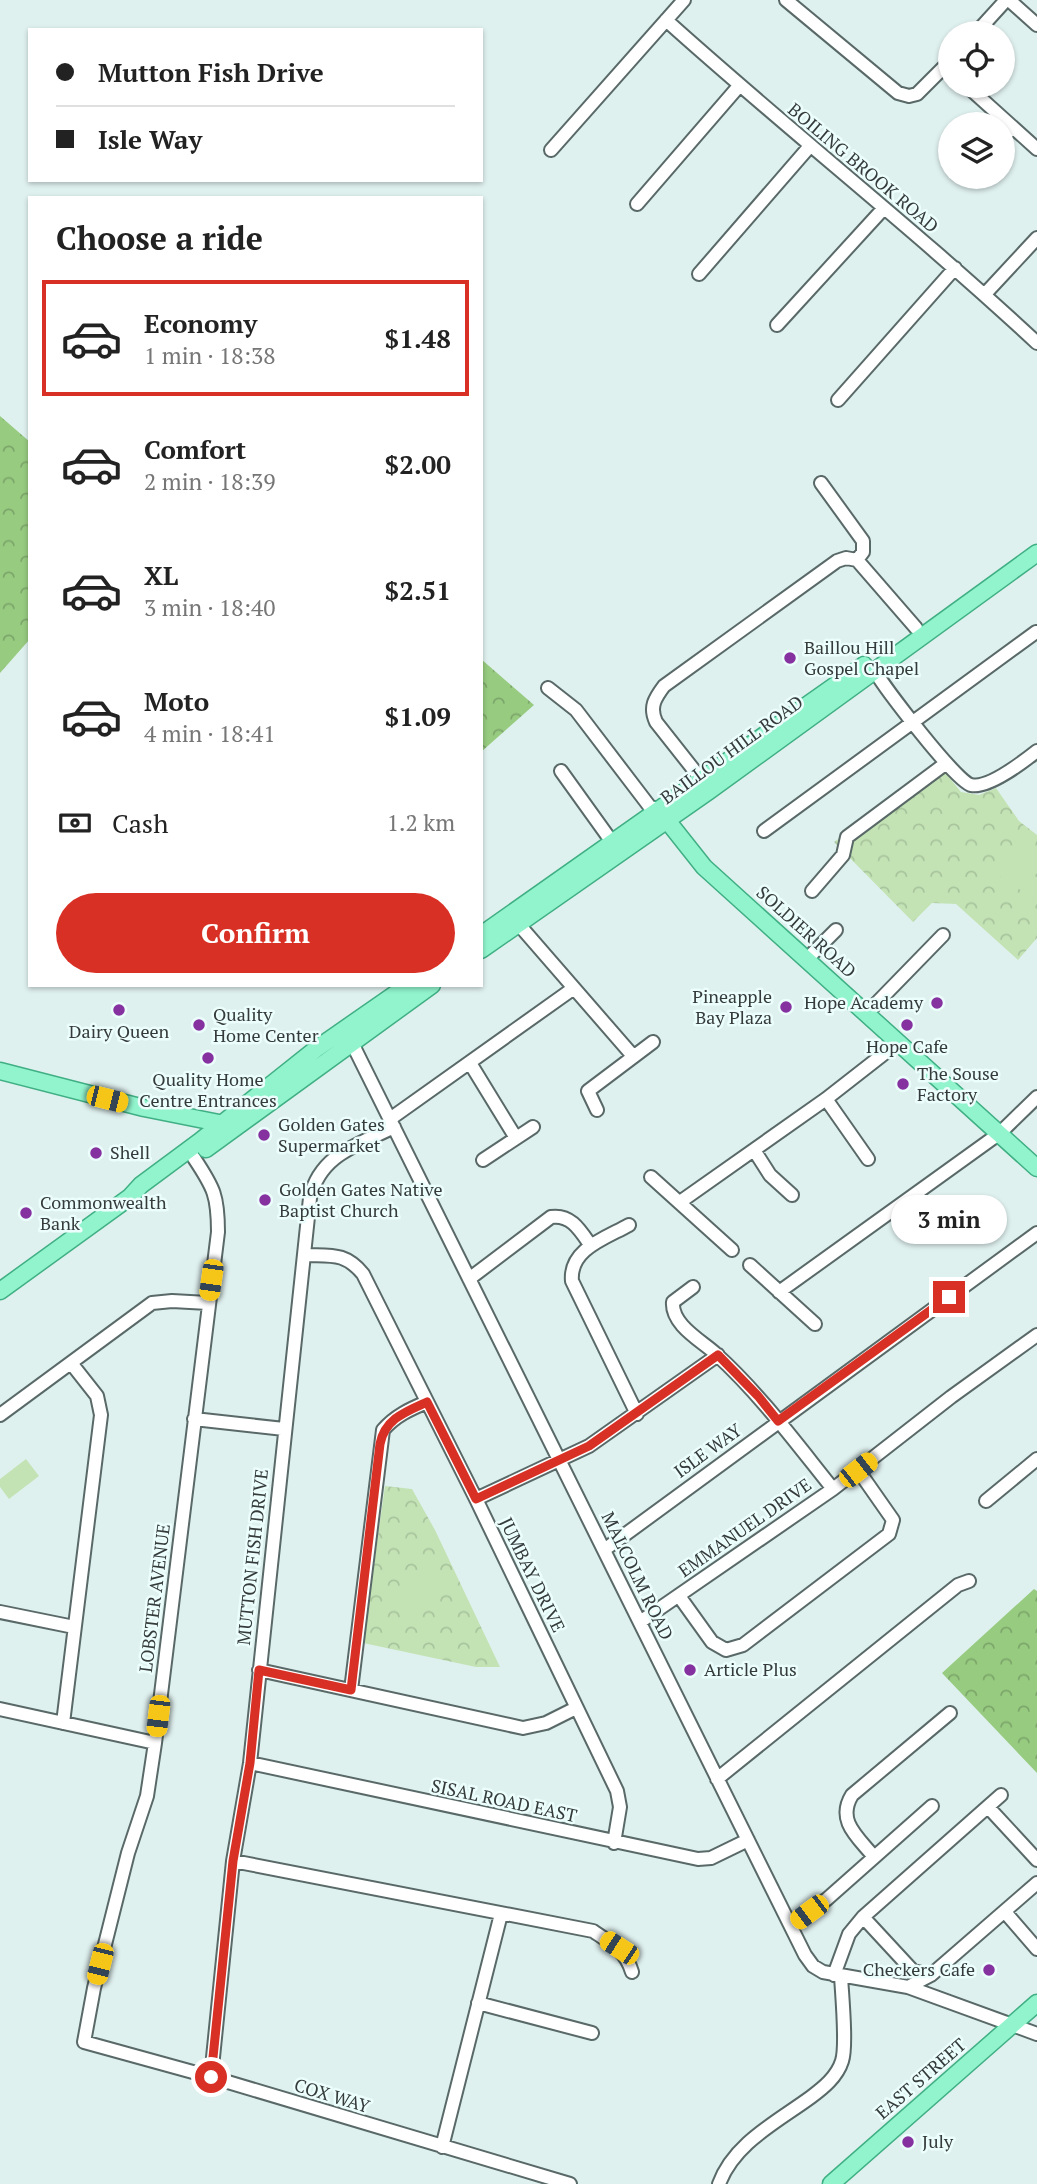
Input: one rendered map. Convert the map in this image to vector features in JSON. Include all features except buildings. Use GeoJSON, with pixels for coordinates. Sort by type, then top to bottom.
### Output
{"type":"FeatureCollection","features":[{"type":"Feature","properties":{"kind":"main road","name":"BAILLOU HILL ROAD"},"geometry":{"type":"LineString","coordinates":[[483,948],[514,919],[612,842],[656,816],[701,779],[1037,542]]}},
{"type":"Feature","properties":{"kind":"main road","name":"BAILLOU HILL ROAD"},"geometry":{"type":"LineString","coordinates":[[483,934],[514,919],[656,816],[875,670],[1037,553]]}},
{"type":"Feature","properties":{"kind":"main road","name":"SOLDIER ROAD"},"geometry":{"type":"LineString","coordinates":[[656,816],[704,867],[1037,1168]]}},
{"type":"Feature","properties":{"kind":"main road"},"geometry":{"type":"LineString","coordinates":[[136,1192],[145,1190],[239,1126],[406,987]]}},
{"type":"Feature","properties":{"kind":"main road"},"geometry":{"type":"LineString","coordinates":[[0,1291],[136,1192],[141,1185],[246,1104],[348,1036],[429,987]]}},
{"type":"Feature","properties":{"kind":"main road"},"geometry":{"type":"LineString","coordinates":[[0,1071],[99,1097],[239,1126]]}},
{"type":"Feature","properties":{"kind":"main road"},"geometry":{"type":"LineString","coordinates":[[197,1118],[246,1104]]}},
{"type":"Feature","properties":{"kind":"main road","name":"EAST STREET"},"geometry":{"type":"LineString","coordinates":[[831,2184],[1037,2003]]}},
{"type":"Feature","properties":{"kind":"street"},"geometry":{"type":"LineString","coordinates":[[551,150],[684,0]]}},
{"type":"Feature","properties":{"kind":"street"},"geometry":{"type":"LineString","coordinates":[[786,0],[898,93],[909,96],[917,94],[938,76]]}},
{"type":"Feature","properties":{"kind":"street"},"geometry":{"type":"LineString","coordinates":[[987,21],[1007,0],[1037,25]]}},
{"type":"Feature","properties":{"kind":"street","name":"BOILING BROOK ROAD"},"geometry":{"type":"LineString","coordinates":[[666,20],[739,86],[955,268],[1037,342]]}},
{"type":"Feature","properties":{"kind":"street"},"geometry":{"type":"LineString","coordinates":[[637,204],[739,86]]}},
{"type":"Feature","properties":{"kind":"street"},"geometry":{"type":"LineString","coordinates":[[980,98],[996,112]]}},
{"type":"Feature","properties":{"kind":"street"},"geometry":{"type":"LineString","coordinates":[[1015,130],[1037,149]]}},
{"type":"Feature","properties":{"kind":"street"},"geometry":{"type":"LineString","coordinates":[[699,274],[810,146]]}},
{"type":"Feature","properties":{"kind":"street"},"geometry":{"type":"LineString","coordinates":[[777,325],[884,208]]}},
{"type":"Feature","properties":{"kind":"street"},"geometry":{"type":"LineString","coordinates":[[985,295],[1037,238]]}},
{"type":"Feature","properties":{"kind":"street"},"geometry":{"type":"LineString","coordinates":[[838,400],[955,268]]}},
{"type":"Feature","properties":{"kind":"street"},"geometry":{"type":"LineString","coordinates":[[821,483],[863,541],[863,552],[857,560]]}},
{"type":"Feature","properties":{"kind":"street"},"geometry":{"type":"LineString","coordinates":[[701,779],[652,715],[656,696],[664,686],[837,561],[846,558],[857,560],[916,628]]}},
{"type":"Feature","properties":{"kind":"street"},"geometry":{"type":"LineString","coordinates":[[764,831],[1036,632]]}},
{"type":"Feature","properties":{"kind":"street"},"geometry":{"type":"LineString","coordinates":[[875,670],[945,764],[962,781],[972,786],[993,780],[1034,758]]}},
{"type":"Feature","properties":{"kind":"street"},"geometry":{"type":"LineString","coordinates":[[548,688],[576,710],[656,816]]}},
{"type":"Feature","properties":{"kind":"street"},"geometry":{"type":"LineString","coordinates":[[812,891],[843,855],[846,837],[945,764]]}},
{"type":"Feature","properties":{"kind":"street"},"geometry":{"type":"LineString","coordinates":[[561,771],[612,842]]}},
{"type":"Feature","properties":{"kind":"street"},"geometry":{"type":"LineString","coordinates":[[514,919],[633,1056]]}},
{"type":"Feature","properties":{"kind":"street"},"geometry":{"type":"LineString","coordinates":[[806,960],[836,930]]}},
{"type":"Feature","properties":{"kind":"street"},"geometry":{"type":"LineString","coordinates":[[867,1013],[943,935]]}},
{"type":"Feature","properties":{"kind":"street","name":"MUTTON FISH DRIVE"},"geometry":{"type":"LineString","coordinates":[[211,2077],[233,1861],[250,1763],[310,1198],[318,1173],[348,1149],[392,1123],[575,988]]}},
{"type":"Feature","properties":{"kind":"street","name":"MALCOLM ROAD"},"geometry":{"type":"LineString","coordinates":[[348,1036],[805,1955],[813,1966],[823,1972],[908,1987],[1037,2034]]}},
{"type":"Feature","properties":{"kind":"street"},"geometry":{"type":"LineString","coordinates":[[597,1110],[588,1091],[653,1042]]}},
{"type":"Feature","properties":{"kind":"street"},"geometry":{"type":"LineString","coordinates":[[680,1202],[826,1100],[899,1042]]}},
{"type":"Feature","properties":{"kind":"street"},"geometry":{"type":"LineString","coordinates":[[470,1063],[516,1138]]}},
{"type":"Feature","properties":{"kind":"street"},"geometry":{"type":"LineString","coordinates":[[779,1292],[1000,1133],[1037,1097]]}},
{"type":"Feature","properties":{"kind":"street"},"geometry":{"type":"LineString","coordinates":[[826,1100],[868,1159]]}},
{"type":"Feature","properties":{"kind":"street"},"geometry":{"type":"LineString","coordinates":[[483,1160],[533,1127]]}},
{"type":"Feature","properties":{"kind":"street"},"geometry":{"type":"LineString","coordinates":[[754,1150],[770,1175],[792,1195]]}},
{"type":"Feature","properties":{"kind":"street","name":"LOBSTER AVENUE"},"geometry":{"type":"LineString","coordinates":[[84,2042],[94,1988],[128,1853],[147,1796],[155,1743],[218,1232],[218,1204],[212,1184],[194,1158]]}},
{"type":"Feature","properties":{"kind":"street"},"geometry":{"type":"LineString","coordinates":[[651,1177],[732,1250]]}},
{"type":"Feature","properties":{"kind":"street"},"geometry":{"type":"LineString","coordinates":[[470,1279],[551,1217],[560,1216],[570,1220],[591,1246]]}},
{"type":"Feature","properties":{"kind":"street"},"geometry":{"type":"LineString","coordinates":[[629,1225],[591,1246],[571,1270],[572,1281],[636,1414]]}},
{"type":"Feature","properties":{"kind":"street","name":"ISLE WAY"},"geometry":{"type":"LineString","coordinates":[[604,1550],[1037,1233]]}},
{"type":"Feature","properties":{"kind":"street","name":"JUMBAY DRIVE"},"geometry":{"type":"LineString","coordinates":[[305,1255],[346,1258],[363,1274],[476,1499],[617,1791],[620,1807],[614,1843]]}},
{"type":"Feature","properties":{"kind":"street"},"geometry":{"type":"LineString","coordinates":[[750,1265],[815,1324]]}},
{"type":"Feature","properties":{"kind":"street"},"geometry":{"type":"LineString","coordinates":[[693,1287],[673,1302],[674,1314],[758,1396],[833,1489]]}},
{"type":"Feature","properties":{"kind":"street"},"geometry":{"type":"LineString","coordinates":[[0,1415],[152,1303],[208,1303]]}},
{"type":"Feature","properties":{"kind":"street","name":"EMMANUEL DRIVE"},"geometry":{"type":"LineString","coordinates":[[640,1622],[833,1489],[934,1410],[1037,1335]]}},
{"type":"Feature","properties":{"kind":"street"},"geometry":{"type":"LineString","coordinates":[[476,1499],[589,1446],[718,1355]]}},
{"type":"Feature","properties":{"kind":"street"},"geometry":{"type":"LineString","coordinates":[[63,1723],[101,1415],[97,1395],[71,1363]]}},
{"type":"Feature","properties":{"kind":"street"},"geometry":{"type":"LineString","coordinates":[[351,1690],[383,1430],[406,1411],[427,1402]]}},
{"type":"Feature","properties":{"kind":"street"},"geometry":{"type":"LineString","coordinates":[[194,1419],[284,1429]]}},
{"type":"Feature","properties":{"kind":"street"},"geometry":{"type":"LineString","coordinates":[[986,1501],[1037,1459]]}},
{"type":"Feature","properties":{"kind":"street"},"geometry":{"type":"LineString","coordinates":[[679,1596],[712,1642],[726,1650],[743,1645],[889,1534],[893,1520],[858,1470]]}},
{"type":"Feature","properties":{"kind":"street"},"geometry":{"type":"LineString","coordinates":[[717,1779],[958,1585],[969,1581]]}},
{"type":"Feature","properties":{"kind":"street"},"geometry":{"type":"LineString","coordinates":[[0,1612],[74,1627]]}},
{"type":"Feature","properties":{"kind":"street"},"geometry":{"type":"LineString","coordinates":[[259,1670],[523,1728],[547,1723],[576,1708]]}},
{"type":"Feature","properties":{"kind":"street"},"geometry":{"type":"LineString","coordinates":[[0,1709],[155,1743]]}},
{"type":"Feature","properties":{"kind":"street"},"geometry":{"type":"LineString","coordinates":[[874,1857],[847,1822],[844,1814],[846,1805],[852,1795],[950,1713]]}},
{"type":"Feature","properties":{"kind":"street","name":"SISAL ROAD EAST"},"geometry":{"type":"LineString","coordinates":[[250,1763],[698,1859],[711,1858],[748,1840]]}},
{"type":"Feature","properties":{"kind":"street"},"geometry":{"type":"LineString","coordinates":[[719,2184],[734,2156],[829,2083],[843,2060],[838,1975],[849,1934],[863,1917],[1001,1795]]}},
{"type":"Feature","properties":{"kind":"street"},"geometry":{"type":"LineString","coordinates":[[791,1926],[827,1899],[932,1805]]}},
{"type":"Feature","properties":{"kind":"street"},"geometry":{"type":"LineString","coordinates":[[988,1807],[1037,1860]]}},
{"type":"Feature","properties":{"kind":"street"},"geometry":{"type":"LineString","coordinates":[[233,1861],[593,1931],[619,1948],[629,1962],[632,1972]]}},
{"type":"Feature","properties":{"kind":"street"},"geometry":{"type":"LineString","coordinates":[[908,1987],[931,1975],[1037,1883]]}},
{"type":"Feature","properties":{"kind":"street"},"geometry":{"type":"LineString","coordinates":[[1005,1912],[1037,1949]]}},
{"type":"Feature","properties":{"kind":"street"},"geometry":{"type":"LineString","coordinates":[[442,2147],[501,1914]]}},
{"type":"Feature","properties":{"kind":"street"},"geometry":{"type":"LineString","coordinates":[[863,1917],[913,1971],[931,1975]]}},
{"type":"Feature","properties":{"kind":"street"},"geometry":{"type":"LineString","coordinates":[[478,2003],[592,2033]]}},
{"type":"Feature","properties":{"kind":"street","name":"COX WAY"},"geometry":{"type":"LineString","coordinates":[[84,2042],[570,2184]]}},
{"type":"Feature","properties":{"kind":"green space"},"geometry":{"type":"Polygon","coordinates":[[[0,416],[28,440],[28,641],[0,673],[0,416]]]}},
{"type":"Feature","properties":{"kind":"green space"},"geometry":{"type":"Polygon","coordinates":[[[483,661],[534,705],[483,750],[483,661]]]}},
{"type":"Feature","properties":{"kind":"green space"},"geometry":{"type":"Polygon","coordinates":[[[940,766],[961,792],[979,795],[996,788],[1019,821],[1037,835],[1037,938],[1018,960],[956,904],[932,903],[913,922],[834,842],[940,766]]]}},
{"type":"Feature","properties":{"kind":"green space"},"geometry":{"type":"Polygon","coordinates":[[[1022,840],[1037,850],[1037,874],[1011,858],[1022,840]]]}},
{"type":"Feature","properties":{"kind":"green space"},"geometry":{"type":"Polygon","coordinates":[[[1006,856],[1037,878],[1037,895],[1034,899],[995,873],[1006,856]]]}},
{"type":"Feature","properties":{"kind":"green space"},"geometry":{"type":"Polygon","coordinates":[[[26,1459],[39,1476],[9,1499],[0,1487],[0,1479],[26,1459]]]}},
{"type":"Feature","properties":{"kind":"green space"},"geometry":{"type":"Polygon","coordinates":[[[385,1486],[412,1489],[435,1530],[500,1667],[476,1667],[363,1643],[385,1486]]]}},
{"type":"Feature","properties":{"kind":"green space"},"geometry":{"type":"Polygon","coordinates":[[[426,1570],[441,1586],[413,1613],[398,1597],[426,1570]]]}},
{"type":"Feature","properties":{"kind":"green space"},"geometry":{"type":"Polygon","coordinates":[[[1034,1589],[1037,1591],[1037,1773],[942,1673],[1034,1589]]]}},
{"type":"Feature","properties":{"kind":"place","name":"Baillou Hill Gospel Chapel"},"geometry":{"type":"Point","coordinates":[790,658]}},
{"type":"Feature","properties":{"kind":"place","name":"Hope Academy"},"geometry":{"type":"Point","coordinates":[937,1003]}},
{"type":"Feature","properties":{"kind":"place","name":"Pineapple Bay Plaza"},"geometry":{"type":"Point","coordinates":[786,1007]}},
{"type":"Feature","properties":{"kind":"place","name":"Dairy Queen"},"geometry":{"type":"Point","coordinates":[119,1010]}},
{"type":"Feature","properties":{"kind":"place","name":"Quality Home Center"},"geometry":{"type":"Point","coordinates":[199,1025]}},
{"type":"Feature","properties":{"kind":"place","name":"Hope Cafe"},"geometry":{"type":"Point","coordinates":[907,1025]}},
{"type":"Feature","properties":{"kind":"place","name":"Quality Home Centre Entrances"},"geometry":{"type":"Point","coordinates":[208,1058]}},
{"type":"Feature","properties":{"kind":"place","name":"The Souse Factory"},"geometry":{"type":"Point","coordinates":[903,1084]}},
{"type":"Feature","properties":{"kind":"place","name":"Golden Gates Supermarket"},"geometry":{"type":"Point","coordinates":[264,1135]}},
{"type":"Feature","properties":{"kind":"place","name":"Shell"},"geometry":{"type":"Point","coordinates":[96,1153]}},
{"type":"Feature","properties":{"kind":"place","name":"Golden Gates Native Baptist Church"},"geometry":{"type":"Point","coordinates":[265,1200]}},
{"type":"Feature","properties":{"kind":"place","name":"Commonwealth Bank"},"geometry":{"type":"Point","coordinates":[26,1213]}},
{"type":"Feature","properties":{"kind":"place","name":"Article Plus"},"geometry":{"type":"Point","coordinates":[690,1670]}},
{"type":"Feature","properties":{"kind":"place","name":"Checkers Cafe"},"geometry":{"type":"Point","coordinates":[989,1970]}},
{"type":"Feature","properties":{"kind":"place","name":"July"},"geometry":{"type":"Point","coordinates":[908,2142]}},
{"type":"Feature","properties":{"kind":"route"},"geometry":{"type":"LineString","coordinates":[[211,2077],[233,1861],[250,1763],[259,1670],[351,1690],[380,1444],[383,1430],[390,1422],[427,1402],[476,1499],[589,1446],[718,1355],[778,1421],[949,1297]]}}]}
